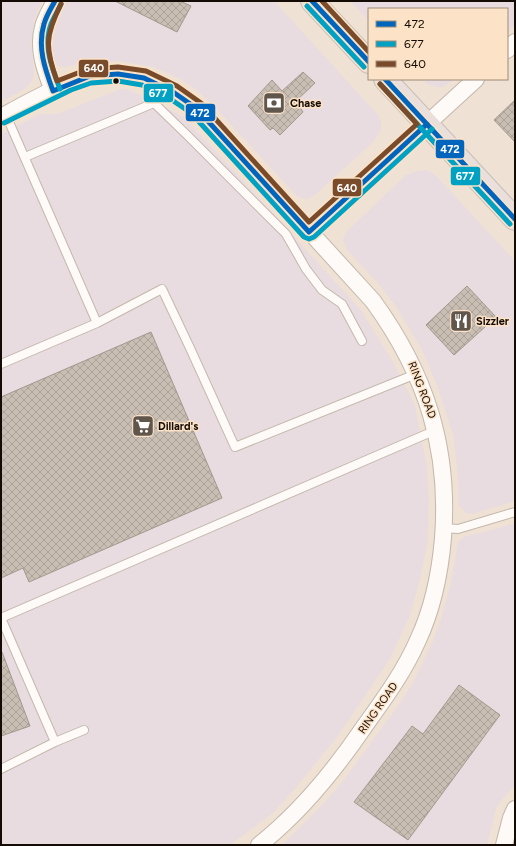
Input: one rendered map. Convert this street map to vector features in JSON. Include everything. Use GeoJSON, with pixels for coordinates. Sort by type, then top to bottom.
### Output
{"type":"FeatureCollection","features":[{"type":"Feature","properties":{"kind":"main road"},"geometry":{"type":"LineString","coordinates":[[312,1],[368,61]]}},
{"type":"Feature","properties":{"kind":"main road"},"geometry":{"type":"LineString","coordinates":[[387,80],[515,219]]}},
{"type":"Feature","properties":{"kind":"street"},"geometry":{"type":"LineString","coordinates":[[53,91],[41,55],[41,42],[43,26],[55,1]]}},
{"type":"Feature","properties":{"kind":"street","name":"RING ROAD"},"geometry":{"type":"LineString","coordinates":[[3,116],[53,91],[90,76],[118,74],[144,78],[173,92],[196,108],[374,301],[401,342],[416,374],[436,430],[443,471],[444,528],[439,570],[427,617],[419,639],[401,674],[351,747],[318,789],[292,816],[258,845]]}},
{"type":"Feature","properties":{"kind":"street"},"geometry":{"type":"LineString","coordinates":[[309,232],[475,80]]}},
{"type":"Feature","properties":{"kind":"street"},"geometry":{"type":"LineString","coordinates":[[504,845],[515,809]]}},
{"type":"Feature","properties":{"kind":"lane"},"geometry":{"type":"LineString","coordinates":[[25,157],[154,103],[188,135],[286,234],[306,269],[322,290],[342,304],[362,341]]}},
{"type":"Feature","properties":{"kind":"lane"},"geometry":{"type":"LineString","coordinates":[[3,116],[25,157],[97,323]]}},
{"type":"Feature","properties":{"kind":"lane"},"geometry":{"type":"LineString","coordinates":[[1,364],[97,323],[162,289],[235,447],[416,374]]}},
{"type":"Feature","properties":{"kind":"lane"},"geometry":{"type":"LineString","coordinates":[[55,742],[1,618],[436,430]]}},
{"type":"Feature","properties":{"kind":"lane"},"geometry":{"type":"LineString","coordinates":[[444,528],[458,529],[515,512]]}},
{"type":"Feature","properties":{"kind":"lane"},"geometry":{"type":"LineString","coordinates":[[1,769],[55,742],[84,730]]}},
{"type":"Feature","properties":{"kind":"shaded area"},"geometry":{"type":"Polygon","coordinates":[[[1,1],[42,1],[34,20],[32,36],[31,45],[34,71],[33,80],[26,88],[1,102],[1,1]]]}},
{"type":"Feature","properties":{"kind":"shaded area"},"geometry":{"type":"Polygon","coordinates":[[[62,1],[274,1],[378,115],[381,122],[381,130],[373,142],[315,195],[308,199],[301,198],[296,195],[212,104],[193,87],[179,78],[153,67],[120,61],[93,62],[65,67],[58,66],[52,52],[51,38],[54,20],[62,1]]]}},
{"type":"Feature","properties":{"kind":"shaded area"},"geometry":{"type":"Polygon","coordinates":[[[350,1],[515,1],[515,24],[508,31],[508,8],[368,8],[368,20],[350,1]]]}},
{"type":"Feature","properties":{"kind":"shaded area"},"geometry":{"type":"Polygon","coordinates":[[[424,80],[454,80],[440,88],[427,84],[424,80]]]}},
{"type":"Feature","properties":{"kind":"shaded area"},"geometry":{"type":"Polygon","coordinates":[[[121,89],[126,89],[152,100],[183,117],[360,309],[392,360],[414,403],[427,466],[429,496],[428,540],[420,579],[410,615],[390,659],[337,737],[293,791],[273,813],[230,845],[1,845],[1,134],[40,114],[57,114],[121,89]]]}},
{"type":"Feature","properties":{"kind":"shaded area"},"geometry":{"type":"Polygon","coordinates":[[[425,170],[433,173],[438,178],[515,261],[515,501],[472,514],[466,513],[459,506],[458,475],[453,435],[438,388],[422,350],[395,305],[376,281],[347,250],[343,240],[349,229],[406,175],[425,170]]]}},
{"type":"Feature","properties":{"kind":"shaded area"},"geometry":{"type":"Polygon","coordinates":[[[515,523],[515,785],[500,802],[496,809],[487,845],[282,845],[339,786],[400,703],[412,684],[433,641],[442,616],[451,582],[458,542],[466,536],[515,523]]]}},
{"type":"Feature","properties":{"kind":"building"},"geometry":{"type":"Polygon","coordinates":[[[115,1],[180,1],[191,6],[177,32],[115,1]]]}},
{"type":"Feature","properties":{"kind":"building","name":"Chase"},"geometry":{"type":"Polygon","coordinates":[[[303,72],[315,83],[296,101],[303,112],[280,135],[273,128],[270,130],[248,106],[272,80],[282,91],[303,72]]]}},
{"type":"Feature","properties":{"kind":"building"},"geometry":{"type":"Polygon","coordinates":[[[515,100],[515,142],[494,120],[515,100]]]}},
{"type":"Feature","properties":{"kind":"building","name":"Sizzler"},"geometry":{"type":"Polygon","coordinates":[[[467,286],[496,317],[454,355],[426,325],[467,286]]]}},
{"type":"Feature","properties":{"kind":"building"},"geometry":{"type":"Polygon","coordinates":[[[151,332],[222,498],[29,582],[23,568],[1,578],[1,397],[151,332]]]}},
{"type":"Feature","properties":{"kind":"building"},"geometry":{"type":"Polygon","coordinates":[[[2,652],[30,726],[1,736],[1,653],[2,652]]]}},
{"type":"Feature","properties":{"kind":"building"},"geometry":{"type":"Polygon","coordinates":[[[459,685],[500,715],[408,840],[354,802],[412,726],[423,734],[459,685]]]}},
{"type":"Feature","properties":{"kind":"transit line","name":"472"},"geometry":{"type":"LineString","coordinates":[[53,91],[43,58],[41,41],[45,21],[55,1]]}},
{"type":"Feature","properties":{"kind":"transit line","name":"472"},"geometry":{"type":"LineString","coordinates":[[312,1],[368,61]]}},
{"type":"Feature","properties":{"kind":"transit line","name":"640"},"geometry":{"type":"LineString","coordinates":[[322,1],[368,51]]}},
{"type":"Feature","properties":{"kind":"transit line","name":"677"},"geometry":{"type":"LineString","coordinates":[[60,89],[48,49],[48,40],[51,24],[61,4]]}},
{"type":"Feature","properties":{"kind":"transit line","name":"640"},"geometry":{"type":"LineString","coordinates":[[61,4],[52,25],[48,42],[50,60],[57,81],[88,69],[118,67],[146,71],[177,86],[201,103],[309,222],[417,124],[380,84]]}},
{"type":"Feature","properties":{"kind":"transit line","name":"677"},"geometry":{"type":"LineString","coordinates":[[307,6],[364,67]]}},
{"type":"Feature","properties":{"kind":"transit line","name":"472"},"geometry":{"type":"LineString","coordinates":[[53,91],[90,76],[118,74],[144,78],[173,92],[196,108],[309,232]]}},
{"type":"Feature","properties":{"kind":"transit line","name":"472"},"geometry":{"type":"LineString","coordinates":[[386,80],[515,219]]}},
{"type":"Feature","properties":{"kind":"transit line","name":"677"},"geometry":{"type":"LineString","coordinates":[[4,123],[71,90],[91,83],[118,81],[142,85],[169,98],[191,113],[304,237],[309,239],[314,237],[432,129]]}},
{"type":"Feature","properties":{"kind":"transit line","name":"677"},"geometry":{"type":"LineString","coordinates":[[380,84],[510,224]]}},
{"type":"Feature","properties":{"kind":"transit line","name":"472"},"geometry":{"type":"LineString","coordinates":[[309,232],[427,124]]}},
{"type":"Feature","properties":{"kind":"place","name":"Chase"},"geometry":{"type":"Point","coordinates":[274,103]}},
{"type":"Feature","properties":{"kind":"place","name":"Sizzler"},"geometry":{"type":"Point","coordinates":[461,321]}},
{"type":"Feature","properties":{"kind":"place","name":"Dillard's"},"geometry":{"type":"Point","coordinates":[143,426]}}]}
